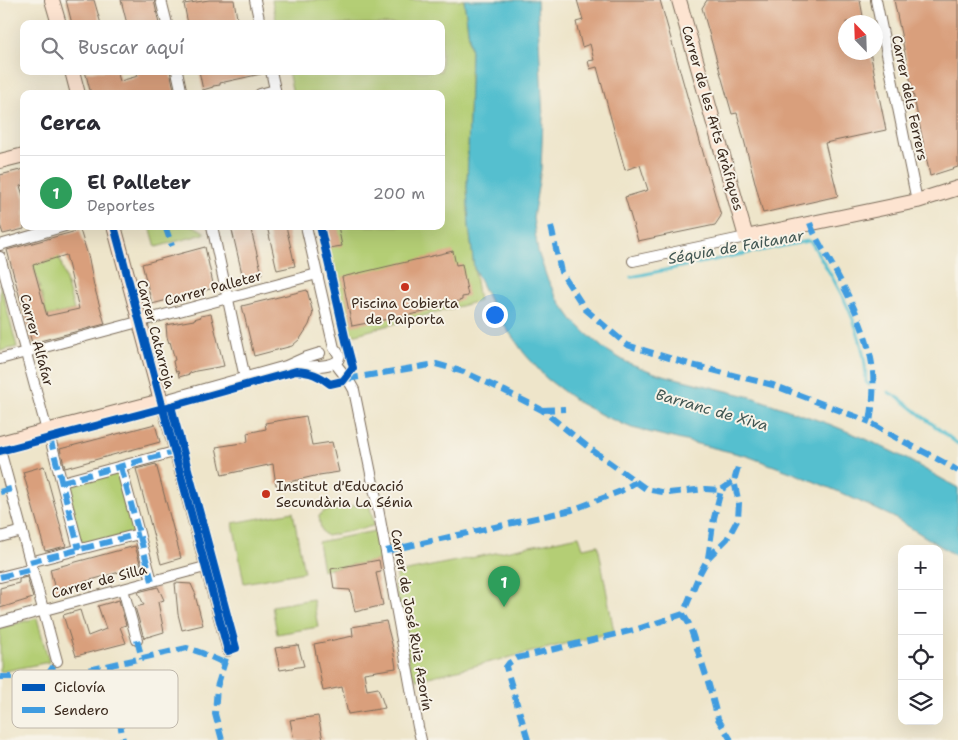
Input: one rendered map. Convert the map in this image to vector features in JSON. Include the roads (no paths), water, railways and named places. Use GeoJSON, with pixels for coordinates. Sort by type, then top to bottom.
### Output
{"type":"FeatureCollection","features":[{"type":"Feature","properties":{"kind":"street"},"geometry":{"type":"LineString","coordinates":[[52,0],[58,20]]}},
{"type":"Feature","properties":{"kind":"street"},"geometry":{"type":"LineString","coordinates":[[162,0],[166,20]]}},
{"type":"Feature","properties":{"kind":"street"},"geometry":{"type":"LineString","coordinates":[[255,0],[259,20]]}},
{"type":"Feature","properties":{"kind":"street","name":"Carrer de les Arts Gràfiques"},"geometry":{"type":"LineString","coordinates":[[679,0],[746,237]]}},
{"type":"Feature","properties":{"kind":"street","name":"Carrer dels Ferrers"},"geometry":{"type":"LineString","coordinates":[[876,0],[918,201]]}},
{"type":"Feature","properties":{"kind":"street"},"geometry":{"type":"LineString","coordinates":[[73,75],[77,90]]}},
{"type":"Feature","properties":{"kind":"street"},"geometry":{"type":"LineString","coordinates":[[178,75],[181,90]]}},
{"type":"Feature","properties":{"kind":"street"},"geometry":{"type":"LineString","coordinates":[[272,75],[276,90]]}},
{"type":"Feature","properties":{"kind":"street"},"geometry":{"type":"LineString","coordinates":[[1,159],[20,156]]}},
{"type":"Feature","properties":{"kind":"street"},"geometry":{"type":"LineString","coordinates":[[633,261],[918,201],[958,188]]}},
{"type":"Feature","properties":{"kind":"street"},"geometry":{"type":"LineString","coordinates":[[0,244],[51,230]]}},
{"type":"Feature","properties":{"kind":"street","name":"Carrer Catarroja"},"geometry":{"type":"LineString","coordinates":[[115,230],[228,651]]}},
{"type":"Feature","properties":{"kind":"street"},"geometry":{"type":"LineString","coordinates":[[213,230],[245,378]]}},
{"type":"Feature","properties":{"kind":"street"},"geometry":{"type":"LineString","coordinates":[[286,366],[321,367],[332,364],[339,356],[334,348],[307,230]]}},
{"type":"Feature","properties":{"kind":"street","name":"Carrer Alfafar"},"geometry":{"type":"LineString","coordinates":[[0,257],[79,549]]}},
{"type":"Feature","properties":{"kind":"street","name":"Carrer Palleter"},"geometry":{"type":"LineString","coordinates":[[0,360],[317,274]]}},
{"type":"Feature","properties":{"kind":"street"},"geometry":{"type":"LineString","coordinates":[[0,443],[49,434],[160,400],[286,366],[320,353],[326,348],[334,348]]}},
{"type":"Feature","properties":{"kind":"street"},"geometry":{"type":"LineString","coordinates":[[320,353],[322,361],[332,364]]}},
{"type":"Feature","properties":{"kind":"street","name":"Carrer de José Ruiz Azorín"},"geometry":{"type":"LineString","coordinates":[[332,364],[349,381],[354,390],[378,503],[421,740]]}},
{"type":"Feature","properties":{"kind":"street"},"geometry":{"type":"LineString","coordinates":[[0,450],[5,490],[22,531],[57,661]]}},
{"type":"Feature","properties":{"kind":"street"},"geometry":{"type":"LineString","coordinates":[[62,482],[174,452]]}},
{"type":"Feature","properties":{"kind":"street"},"geometry":{"type":"LineString","coordinates":[[121,467],[152,581]]}},
{"type":"Feature","properties":{"kind":"street"},"geometry":{"type":"LineString","coordinates":[[0,537],[22,531]]}},
{"type":"Feature","properties":{"kind":"street"},"geometry":{"type":"LineString","coordinates":[[0,577],[79,549],[139,534]]}},
{"type":"Feature","properties":{"kind":"street","name":"Carrer de Silla"},"geometry":{"type":"LineString","coordinates":[[0,622],[205,567]]}},
{"type":"Feature","properties":{"kind":"street"},"geometry":{"type":"LineString","coordinates":[[123,589],[137,640]]}},
{"type":"Feature","properties":{"kind":"water","name":"Barranc de Xiva"},"geometry":{"type":"Polygon","coordinates":[[[464,0],[537,0],[543,118],[541,169],[533,218],[538,252],[547,278],[557,298],[572,319],[603,348],[626,362],[655,373],[751,397],[829,424],[903,457],[958,488],[958,557],[943,548],[943,545],[938,545],[893,517],[837,491],[747,456],[632,428],[579,403],[546,378],[509,332],[490,302],[474,268],[467,187],[471,52],[464,0]]]}},
{"type":"Feature","properties":{"kind":"waterway","name":"Séquia de Faitanar"},"geometry":{"type":"LineString","coordinates":[[631,277],[808,241],[811,242],[831,274],[848,308],[861,344],[866,382],[869,385]]}},
{"type":"Feature","properties":{"kind":"waterway","name":"Séquia de Faitanar"},"geometry":{"type":"LineString","coordinates":[[888,392],[899,398],[958,444]]}},
{"type":"Feature","properties":{"kind":"place","name":"Piscina Cobierta de Paiporta"},"geometry":{"type":"Point","coordinates":[405,287]}},
{"type":"Feature","properties":{"kind":"place","name":"Institut d'Educació Secundària La Sénia"},"geometry":{"type":"Point","coordinates":[266,494]}},
{"type":"Feature","properties":{"kind":"place","name":"El Palleter"},"geometry":{"type":"Point","coordinates":[504,607]}}]}
